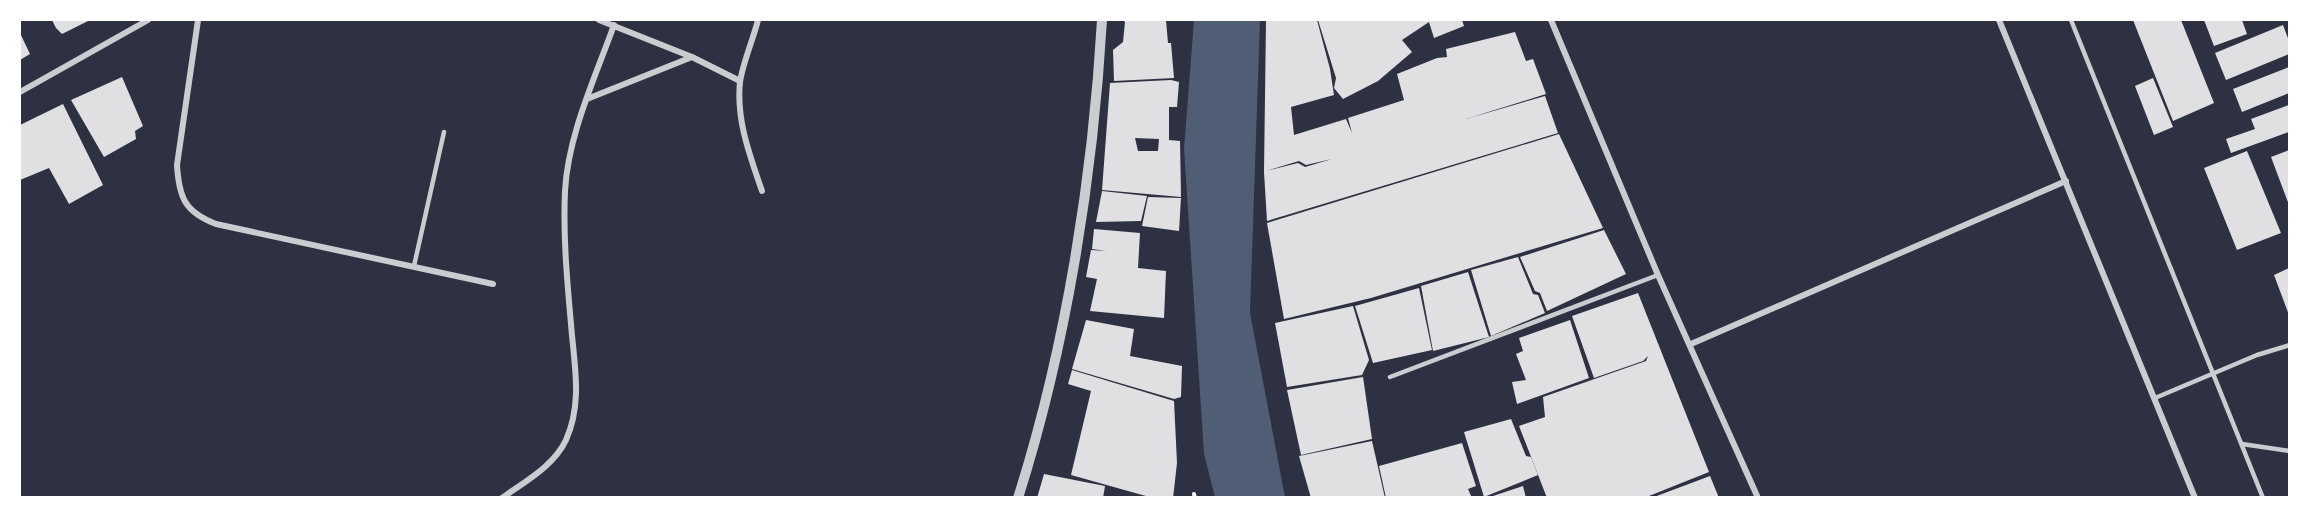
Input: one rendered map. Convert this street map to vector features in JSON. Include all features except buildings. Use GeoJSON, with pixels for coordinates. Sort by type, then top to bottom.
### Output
{"type":"FeatureCollection","features":[{"type":"Feature","properties":{"kind":"street"},"geometry":{"type":"LineString","coordinates":[[20,92],[148,20]]}},
{"type":"Feature","properties":{"kind":"street"},"geometry":{"type":"LineString","coordinates":[[198,20],[177,165],[178,185],[186,207],[216,224],[493,284]]}},
{"type":"Feature","properties":{"kind":"street"},"geometry":{"type":"LineString","coordinates":[[599,20],[692,57],[740,81]]}},
{"type":"Feature","properties":{"kind":"street"},"geometry":{"type":"LineString","coordinates":[[758,20],[740,81],[740,112],[747,147],[762,191]]}},
{"type":"Feature","properties":{"kind":"street"},"geometry":{"type":"LineString","coordinates":[[1018,498],[1046,393],[1084,200],[1098,89],[1102,20]]}},
{"type":"Feature","properties":{"kind":"street"},"geometry":{"type":"LineString","coordinates":[[1551,20],[1658,275],[1691,344],[1758,498]]}},
{"type":"Feature","properties":{"kind":"street"},"geometry":{"type":"LineString","coordinates":[[1999,20],[2195,498]]}},
{"type":"Feature","properties":{"kind":"street"},"geometry":{"type":"LineString","coordinates":[[502,498],[543,469],[558,451],[565,442],[577,408],[576,358],[564,243],[565,189],[587,99],[614,25]]}},
{"type":"Feature","properties":{"kind":"street"},"geometry":{"type":"LineString","coordinates":[[587,99],[692,57]]}},
{"type":"Feature","properties":{"kind":"street"},"geometry":{"type":"LineString","coordinates":[[1691,344],[2066,182]]}},
{"type":"Feature","properties":{"kind":"lane"},"geometry":{"type":"LineString","coordinates":[[2071,20],[2264,498]]}},
{"type":"Feature","properties":{"kind":"lane"},"geometry":{"type":"LineString","coordinates":[[414,266],[444,132]]}},
{"type":"Feature","properties":{"kind":"lane"},"geometry":{"type":"LineString","coordinates":[[1390,377],[1658,275]]}},
{"type":"Feature","properties":{"kind":"lane"},"geometry":{"type":"LineString","coordinates":[[2155,398],[2289,345]]}},
{"type":"Feature","properties":{"kind":"lane"},"geometry":{"type":"LineString","coordinates":[[2241,444],[2289,451]]}},
{"type":"Feature","properties":{"kind":"water"},"geometry":{"type":"Polygon","coordinates":[[[1194,20],[1260,20],[1250,313],[1285,497],[1215,497],[1204,454],[1184,149],[1194,20]]]}}]}
